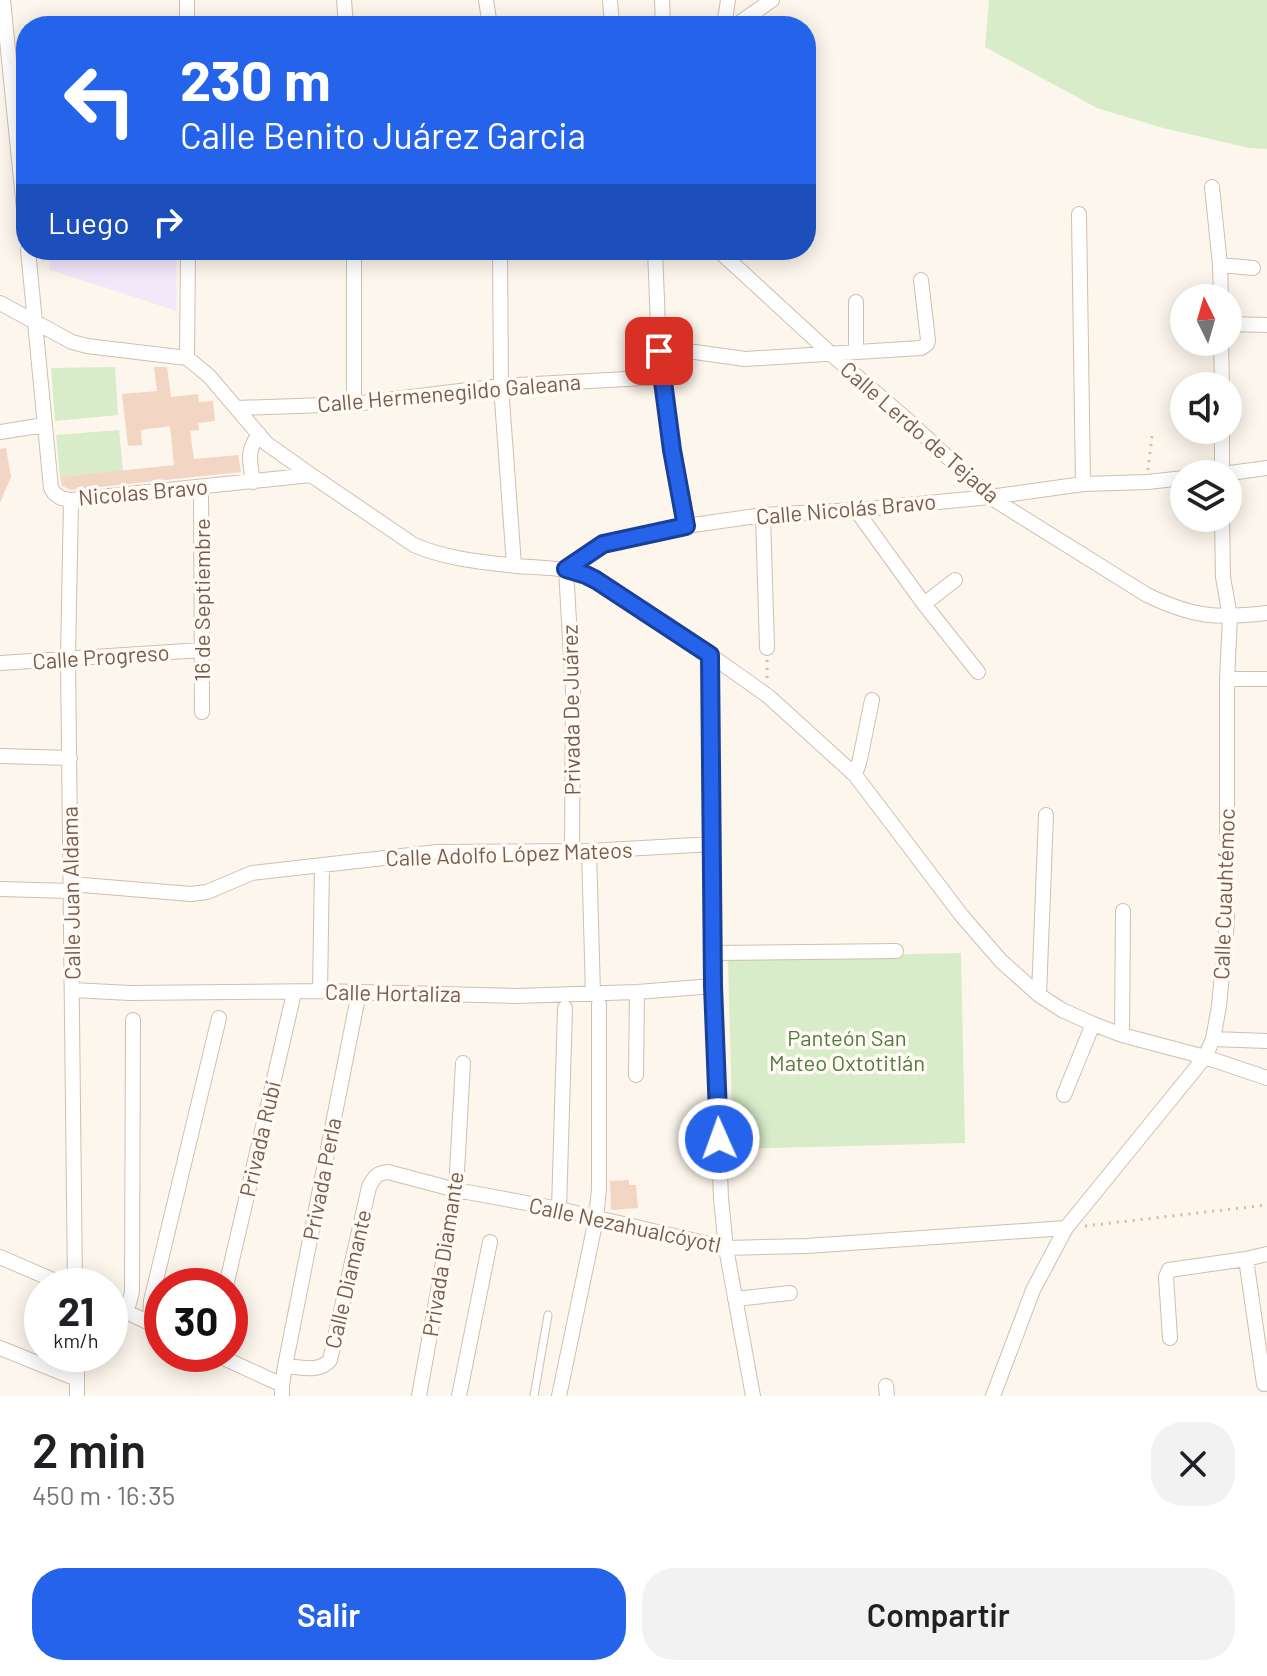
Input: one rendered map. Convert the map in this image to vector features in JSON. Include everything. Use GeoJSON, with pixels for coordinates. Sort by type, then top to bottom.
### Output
{"type":"FeatureCollection","features":[{"type":"Feature","properties":{"kind":"street"},"geometry":{"type":"LineString","coordinates":[[3,0],[16,92]]}},
{"type":"Feature","properties":{"kind":"street"},"geometry":{"type":"LineString","coordinates":[[749,16],[772,0]]}},
{"type":"Feature","properties":{"kind":"street"},"geometry":{"type":"LineString","coordinates":[[1212,187],[1221,284]]}},
{"type":"Feature","properties":{"kind":"street"},"geometry":{"type":"LineString","coordinates":[[1079,214],[1083,484]]}},
{"type":"Feature","properties":{"kind":"street"},"geometry":{"type":"LineString","coordinates":[[29,260],[36,321]]}},
{"type":"Feature","properties":{"kind":"street"},"geometry":{"type":"LineString","coordinates":[[187,358],[188,260]]}},
{"type":"Feature","properties":{"kind":"street"},"geometry":{"type":"LineString","coordinates":[[354,260],[354,404]]}},
{"type":"Feature","properties":{"kind":"street"},"geometry":{"type":"LineString","coordinates":[[500,260],[501,386],[514,565]]}},
{"type":"Feature","properties":{"kind":"street"},"geometry":{"type":"LineString","coordinates":[[655,260],[659,351],[686,526]]}},
{"type":"Feature","properties":{"kind":"street","name":"Calle Lerdo de Tejada"},"geometry":{"type":"LineString","coordinates":[[729,260],[990,497],[1147,595],[1190,613],[1230,617],[1267,613]]}},
{"type":"Feature","properties":{"kind":"street"},"geometry":{"type":"LineString","coordinates":[[1220,265],[1253,268]]}},
{"type":"Feature","properties":{"kind":"street"},"geometry":{"type":"LineString","coordinates":[[659,351],[745,359],[916,349],[927,344],[921,280]]}},
{"type":"Feature","properties":{"kind":"street"},"geometry":{"type":"LineString","coordinates":[[856,302],[856,351]]}},
{"type":"Feature","properties":{"kind":"street"},"geometry":{"type":"LineString","coordinates":[[0,303],[72,342],[187,358],[209,376],[266,443],[414,545],[453,557],[566,569],[596,580],[768,696],[855,775],[962,916],[1001,961],[1039,995],[1062,1010],[1122,1035],[1205,1057],[1267,1078]]}},
{"type":"Feature","properties":{"kind":"street","name":"Nicolas Bravo"},"geometry":{"type":"LineString","coordinates":[[36,321],[51,488],[61,498],[71,500],[311,475]]}},
{"type":"Feature","properties":{"kind":"street"},"geometry":{"type":"LineString","coordinates":[[1242,324],[1267,325]]}},
{"type":"Feature","properties":{"kind":"street","name":"Calle Hermenegildo Galeana"},"geometry":{"type":"LineString","coordinates":[[236,408],[354,404],[501,386],[663,377]]}},
{"type":"Feature","properties":{"kind":"street"},"geometry":{"type":"LineString","coordinates":[[0,432],[44,425]]}},
{"type":"Feature","properties":{"kind":"street"},"geometry":{"type":"LineString","coordinates":[[253,482],[249,454],[259,434]]}},
{"type":"Feature","properties":{"kind":"street"},"geometry":{"type":"LineString","coordinates":[[1242,471],[1267,468]]}},
{"type":"Feature","properties":{"kind":"street","name":"Calle Nicolás Bravo"},"geometry":{"type":"LineString","coordinates":[[566,569],[603,544],[686,526],[763,515],[990,497],[1083,484],[1170,480]]}},
{"type":"Feature","properties":{"kind":"street","name":"16 de Septiembre"},"geometry":{"type":"LineString","coordinates":[[201,487],[202,712]]}},
{"type":"Feature","properties":{"kind":"street","name":"Calle Juan Aldama"},"geometry":{"type":"LineString","coordinates":[[71,500],[68,659],[75,1268]]}},
{"type":"Feature","properties":{"kind":"street"},"geometry":{"type":"LineString","coordinates":[[856,510],[978,672]]}},
{"type":"Feature","properties":{"kind":"street"},"geometry":{"type":"LineString","coordinates":[[763,515],[767,648]]}},
{"type":"Feature","properties":{"kind":"street","name":"Calle Cuauhtémoc"},"geometry":{"type":"LineString","coordinates":[[993,1396],[1033,1290],[1066,1228],[1205,1057],[1213,1039],[1227,922],[1230,617],[1223,577],[1222,532]]}},
{"type":"Feature","properties":{"kind":"street","name":"Privada De Juárez"},"geometry":{"type":"LineString","coordinates":[[566,569],[573,691],[572,851]]}},
{"type":"Feature","properties":{"kind":"street"},"geometry":{"type":"LineString","coordinates":[[924,604],[955,580]]}},
{"type":"Feature","properties":{"kind":"street","name":"Calle Progreso"},"geometry":{"type":"LineString","coordinates":[[0,663],[202,650]]}},
{"type":"Feature","properties":{"kind":"street"},"geometry":{"type":"LineString","coordinates":[[710,655],[713,986],[721,1199],[726,1248],[753,1396]]}},
{"type":"Feature","properties":{"kind":"street"},"geometry":{"type":"LineString","coordinates":[[1227,679],[1267,679]]}},
{"type":"Feature","properties":{"kind":"street"},"geometry":{"type":"LineString","coordinates":[[855,775],[872,700]]}},
{"type":"Feature","properties":{"kind":"street"},"geometry":{"type":"LineString","coordinates":[[0,756],[70,758]]}},
{"type":"Feature","properties":{"kind":"street"},"geometry":{"type":"LineString","coordinates":[[1039,995],[1046,815]]}},
{"type":"Feature","properties":{"kind":"street","name":"Calle Adolfo López Mateos"},"geometry":{"type":"LineString","coordinates":[[0,889],[71,887],[191,894],[207,892],[252,873],[437,852],[589,851],[713,844]]}},
{"type":"Feature","properties":{"kind":"street"},"geometry":{"type":"LineString","coordinates":[[559,1396],[596,1219],[599,1189],[596,999],[589,851]]}},
{"type":"Feature","properties":{"kind":"street"},"geometry":{"type":"LineString","coordinates":[[320,991],[322,866]]}},
{"type":"Feature","properties":{"kind":"street"},"geometry":{"type":"LineString","coordinates":[[1122,1035],[1123,911]]}},
{"type":"Feature","properties":{"kind":"street"},"geometry":{"type":"LineString","coordinates":[[713,953],[896,951]]}},
{"type":"Feature","properties":{"kind":"street","name":"Calle Hortaliza"},"geometry":{"type":"LineString","coordinates":[[73,990],[130,993],[320,991],[596,999],[637,992],[713,986]]}},
{"type":"Feature","properties":{"kind":"street","name":"Privada Perla"},"geometry":{"type":"LineString","coordinates":[[285,1366],[359,992]]}},
{"type":"Feature","properties":{"kind":"street"},"geometry":{"type":"LineString","coordinates":[[636,1075],[637,992]]}},
{"type":"Feature","properties":{"kind":"street","name":"Privada Rubí"},"geometry":{"type":"LineString","coordinates":[[230,1268],[294,993]]}},
{"type":"Feature","properties":{"kind":"street"},"geometry":{"type":"LineString","coordinates":[[559,1209],[565,1008]]}},
{"type":"Feature","properties":{"kind":"street"},"geometry":{"type":"LineString","coordinates":[[159,1268],[219,1018]]}},
{"type":"Feature","properties":{"kind":"street"},"geometry":{"type":"LineString","coordinates":[[128,1307],[132,1292],[133,1020]]}},
{"type":"Feature","properties":{"kind":"street"},"geometry":{"type":"LineString","coordinates":[[1064,1095],[1093,1024]]}},
{"type":"Feature","properties":{"kind":"street"},"geometry":{"type":"LineString","coordinates":[[1213,1039],[1267,1041]]}},
{"type":"Feature","properties":{"kind":"street","name":"Privada Diamante"},"geometry":{"type":"LineString","coordinates":[[419,1396],[456,1190],[463,1063]]}},
{"type":"Feature","properties":{"kind":"street","name":"Calle Nezahualcóyotl"},"geometry":{"type":"LineString","coordinates":[[380,1172],[726,1248],[807,1246],[1066,1228]]}},
{"type":"Feature","properties":{"kind":"street","name":"Calle Diamante"},"geometry":{"type":"LineString","coordinates":[[285,1366],[315,1369],[327,1365],[330,1360],[369,1187],[380,1172]]}},
{"type":"Feature","properties":{"kind":"street"},"geometry":{"type":"LineString","coordinates":[[459,1396],[490,1242]]}},
{"type":"Feature","properties":{"kind":"street"},"geometry":{"type":"LineString","coordinates":[[1170,1338],[1166,1277],[1169,1270],[1267,1254]]}},
{"type":"Feature","properties":{"kind":"street"},"geometry":{"type":"LineString","coordinates":[[0,1257],[25,1268]]}},
{"type":"Feature","properties":{"kind":"street"},"geometry":{"type":"LineString","coordinates":[[1246,1259],[1264,1384]]}},
{"type":"Feature","properties":{"kind":"street"},"geometry":{"type":"LineString","coordinates":[[735,1299],[790,1293]]}},
{"type":"Feature","properties":{"kind":"street"},"geometry":{"type":"LineString","coordinates":[[0,1348],[77,1379]]}},
{"type":"Feature","properties":{"kind":"street"},"geometry":{"type":"LineString","coordinates":[[248,1372],[282,1390],[285,1366]]}},
{"type":"Feature","properties":{"kind":"street"},"geometry":{"type":"LineString","coordinates":[[77,1372],[77,1396]]}},
{"type":"Feature","properties":{"kind":"lane"},"geometry":{"type":"LineString","coordinates":[[534,1396],[548,1315]]}},
{"type":"Feature","properties":{"kind":"path"},"geometry":{"type":"LineString","coordinates":[[1147,482],[1152,436]]}},
{"type":"Feature","properties":{"kind":"path"},"geometry":{"type":"LineString","coordinates":[[767,648],[768,696]]}},
{"type":"Feature","properties":{"kind":"path"},"geometry":{"type":"LineString","coordinates":[[1066,1228],[1267,1205]]}},
{"type":"Feature","properties":{"kind":"shaded area"},"geometry":{"type":"Polygon","coordinates":[[[49,260],[176,260],[177,311],[50,270],[49,260]]]}},
{"type":"Feature","properties":{"kind":"green space"},"geometry":{"type":"Polygon","coordinates":[[[989,0],[1267,0],[1267,149],[1249,148],[1163,128],[1097,108],[985,47],[989,0]]]}},
{"type":"Feature","properties":{"kind":"green space"},"geometry":{"type":"Polygon","coordinates":[[[115,367],[118,415],[55,421],[51,368],[115,367]]]}},
{"type":"Feature","properties":{"kind":"green space"},"geometry":{"type":"Polygon","coordinates":[[[119,430],[123,471],[60,477],[56,435],[119,430]]]}},
{"type":"Feature","properties":{"kind":"green space","name":"Panteón San Mateo Oxtotitlán"},"geometry":{"type":"Polygon","coordinates":[[[961,953],[965,1143],[733,1149],[728,958],[961,953]]]}},
{"type":"Feature","properties":{"kind":"building"},"geometry":{"type":"Polygon","coordinates":[[[154,367],[167,367],[171,397],[198,394],[199,402],[213,401],[215,421],[198,423],[199,430],[190,431],[194,459],[238,455],[241,472],[71,490],[62,486],[60,477],[174,465],[170,426],[141,430],[142,445],[128,446],[122,394],[157,391],[154,367]]]}},
{"type":"Feature","properties":{"kind":"building"},"geometry":{"type":"Polygon","coordinates":[[[6,448],[11,477],[0,503],[0,449],[6,448]]]}},
{"type":"Feature","properties":{"kind":"building"},"geometry":{"type":"Polygon","coordinates":[[[629,1180],[629,1185],[636,1185],[638,1208],[611,1210],[610,1181],[629,1180]]]}},
{"type":"Feature","properties":{"kind":"route"},"geometry":{"type":"LineString","coordinates":[[659,351],[686,526],[603,544],[566,569],[596,580],[710,655],[713,986],[719,1139]]}}]}
